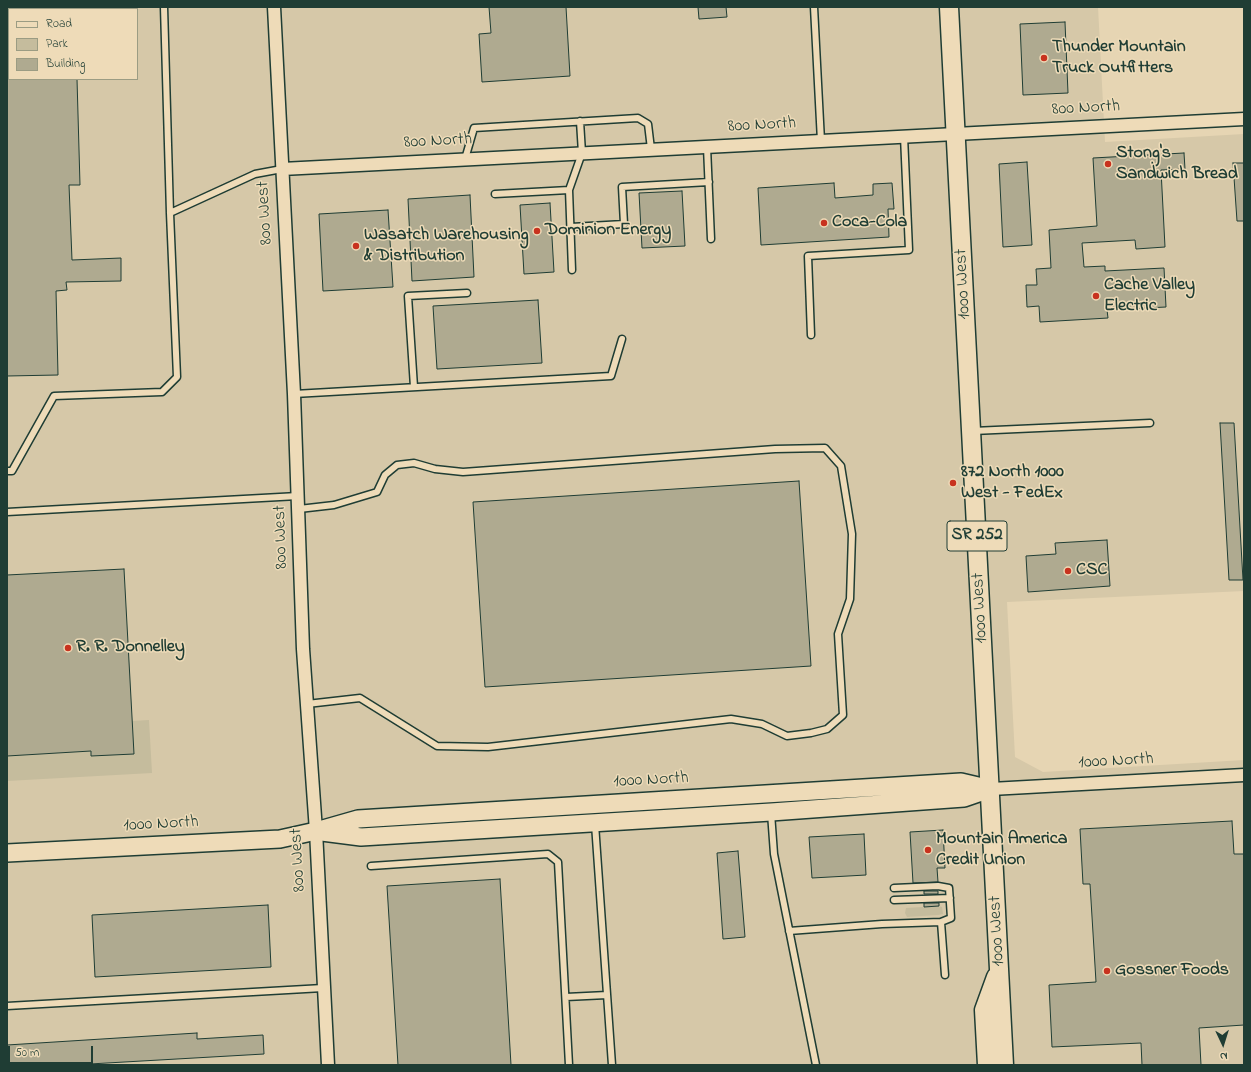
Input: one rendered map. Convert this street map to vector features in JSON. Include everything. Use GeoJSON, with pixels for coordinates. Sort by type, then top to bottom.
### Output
{"type":"FeatureCollection","features":[{"type":"Feature","properties":{"kind":"main road","name":"1000 West"},"geometry":{"type":"LineString","coordinates":[[950,7],[1004,1065]]}},
{"type":"Feature","properties":{"kind":"main road"},"geometry":{"type":"LineString","coordinates":[[987,1065],[984,1010],[1000,968]]}},
{"type":"Feature","properties":{"kind":"street","name":"800 West"},"geometry":{"type":"LineString","coordinates":[[274,7],[294,394],[306,704],[316,831],[328,1065]]}},
{"type":"Feature","properties":{"kind":"street","name":"800 North"},"geometry":{"type":"LineString","coordinates":[[282,169],[1244,119]]}},
{"type":"Feature","properties":{"kind":"street","name":"1000 North"},"geometry":{"type":"LineString","coordinates":[[316,831],[361,837],[771,812],[964,798],[991,789],[1244,775]]}},
{"type":"Feature","properties":{"kind":"street","name":"1000 North"},"geometry":{"type":"LineString","coordinates":[[7,853],[280,839],[316,831],[358,818],[961,782],[991,789]]}},
{"type":"Feature","properties":{"kind":"lane"},"geometry":{"type":"LineString","coordinates":[[7,471],[12,471],[54,396],[162,392],[177,377],[170,213],[164,7]]}},
{"type":"Feature","properties":{"kind":"lane"},"geometry":{"type":"LineString","coordinates":[[814,7],[821,140]]}},
{"type":"Feature","properties":{"kind":"lane"},"geometry":{"type":"LineString","coordinates":[[465,159],[474,128],[638,118],[648,124],[651,149]]}},
{"type":"Feature","properties":{"kind":"lane"},"geometry":{"type":"LineString","coordinates":[[572,270],[569,190],[582,153],[580,122]]}},
{"type":"Feature","properties":{"kind":"lane"},"geometry":{"type":"LineString","coordinates":[[811,335],[808,256],[908,250],[904,136]]}},
{"type":"Feature","properties":{"kind":"lane"},"geometry":{"type":"LineString","coordinates":[[707,147],[711,239]]}},
{"type":"Feature","properties":{"kind":"lane"},"geometry":{"type":"LineString","coordinates":[[170,213],[255,174],[282,169]]}},
{"type":"Feature","properties":{"kind":"lane"},"geometry":{"type":"LineString","coordinates":[[570,228],[624,224],[622,187],[709,182]]}},
{"type":"Feature","properties":{"kind":"lane"},"geometry":{"type":"LineString","coordinates":[[495,194],[569,190]]}},
{"type":"Feature","properties":{"kind":"lane"},"geometry":{"type":"LineString","coordinates":[[414,387],[408,296],[467,293]]}},
{"type":"Feature","properties":{"kind":"lane"},"geometry":{"type":"LineString","coordinates":[[294,394],[611,376],[622,339]]}},
{"type":"Feature","properties":{"kind":"lane"},"geometry":{"type":"LineString","coordinates":[[972,431],[1150,423]]}},
{"type":"Feature","properties":{"kind":"lane"},"geometry":{"type":"LineString","coordinates":[[299,509],[334,506],[377,492],[385,475],[397,465],[414,463],[435,469],[463,472],[767,450],[825,448],[841,466],[852,534],[850,599],[838,634],[843,715],[827,729],[787,736],[762,724],[731,719],[488,748],[437,746],[360,698],[306,704]]}},
{"type":"Feature","properties":{"kind":"lane"},"geometry":{"type":"LineString","coordinates":[[7,512],[298,496]]}},
{"type":"Feature","properties":{"kind":"lane"},"geometry":{"type":"LineString","coordinates":[[771,812],[774,854],[816,1065]]}},
{"type":"Feature","properties":{"kind":"lane"},"geometry":{"type":"LineString","coordinates":[[594,822],[612,1065]]}},
{"type":"Feature","properties":{"kind":"lane"},"geometry":{"type":"LineString","coordinates":[[371,866],[548,854],[558,862],[569,1065]]}},
{"type":"Feature","properties":{"kind":"lane"},"geometry":{"type":"LineString","coordinates":[[789,931],[882,924],[941,922],[951,918],[949,888],[938,886],[894,888]]}},
{"type":"Feature","properties":{"kind":"lane"},"geometry":{"type":"LineString","coordinates":[[894,900],[950,898]]}},
{"type":"Feature","properties":{"kind":"lane"},"geometry":{"type":"LineString","coordinates":[[941,922],[945,975]]}},
{"type":"Feature","properties":{"kind":"lane"},"geometry":{"type":"LineString","coordinates":[[7,1006],[323,988]]}},
{"type":"Feature","properties":{"kind":"lane"},"geometry":{"type":"LineString","coordinates":[[566,998],[608,995]]}},
{"type":"Feature","properties":{"kind":"shaded area"},"geometry":{"type":"Polygon","coordinates":[[[7,7],[1098,7],[1105,142],[1244,134],[1244,591],[1007,602],[1015,757],[1043,772],[1244,760],[1244,1065],[7,1065],[7,7]]]}},
{"type":"Feature","properties":{"kind":"green space"},"geometry":{"type":"Polygon","coordinates":[[[149,720],[152,773],[7,781],[7,756],[91,751],[91,756],[132,721],[149,720]]]}},
{"type":"Feature","properties":{"kind":"green space"},"geometry":{"type":"Polygon","coordinates":[[[942,907],[943,914],[907,917],[905,913],[906,908],[942,907]]]}},
{"type":"Feature","properties":{"kind":"building"},"geometry":{"type":"Polygon","coordinates":[[[489,7],[566,7],[570,76],[482,82],[479,34],[491,33],[489,7]]]}},
{"type":"Feature","properties":{"kind":"building"},"geometry":{"type":"Polygon","coordinates":[[[698,7],[726,7],[727,17],[699,19],[698,7]]]}},
{"type":"Feature","properties":{"kind":"building"},"geometry":{"type":"Polygon","coordinates":[[[1065,22],[1068,93],[1023,95],[1020,24],[1065,22]]]}},
{"type":"Feature","properties":{"kind":"building"},"geometry":{"type":"Polygon","coordinates":[[[7,79],[77,80],[80,185],[69,185],[72,260],[121,258],[121,281],[66,282],[67,290],[56,291],[58,375],[7,376],[7,79]]]}},
{"type":"Feature","properties":{"kind":"building"},"geometry":{"type":"Polygon","coordinates":[[[1184,153],[1185,169],[1161,170],[1165,247],[1136,249],[1135,240],[1082,243],[1084,267],[1105,266],[1105,271],[1164,268],[1166,307],[1107,310],[1108,318],[1040,322],[1039,306],[1027,307],[1026,285],[1037,285],[1036,269],[1051,268],[1049,230],[1097,226],[1093,158],[1184,153]]]}},
{"type":"Feature","properties":{"kind":"building"},"geometry":{"type":"Polygon","coordinates":[[[1027,162],[1032,245],[1003,247],[999,164],[1027,162]]]}},
{"type":"Feature","properties":{"kind":"building"},"geometry":{"type":"Polygon","coordinates":[[[1233,163],[1244,163],[1244,221],[1237,221],[1233,163]]]}},
{"type":"Feature","properties":{"kind":"building","name":"Coca-Cola"},"geometry":{"type":"Polygon","coordinates":[[[834,183],[835,198],[873,195],[873,184],[892,183],[894,209],[888,209],[889,237],[761,245],[758,188],[834,183]]]}},
{"type":"Feature","properties":{"kind":"building"},"geometry":{"type":"Polygon","coordinates":[[[682,191],[685,246],[642,248],[639,193],[682,191]]]}},
{"type":"Feature","properties":{"kind":"building"},"geometry":{"type":"Polygon","coordinates":[[[470,195],[474,277],[412,281],[408,199],[470,195]]]}},
{"type":"Feature","properties":{"kind":"building"},"geometry":{"type":"Polygon","coordinates":[[[550,203],[554,272],[524,274],[520,205],[550,203]]]}},
{"type":"Feature","properties":{"kind":"building"},"geometry":{"type":"Polygon","coordinates":[[[388,210],[393,287],[323,291],[319,214],[388,210]]]}},
{"type":"Feature","properties":{"kind":"building"},"geometry":{"type":"Polygon","coordinates":[[[538,300],[542,363],[437,369],[433,306],[538,300]]]}},
{"type":"Feature","properties":{"kind":"building"},"geometry":{"type":"Polygon","coordinates":[[[1220,423],[1234,423],[1243,580],[1229,580],[1220,423]]]}},
{"type":"Feature","properties":{"kind":"building"},"geometry":{"type":"Polygon","coordinates":[[[799,481],[811,666],[485,687],[473,502],[799,481]]]}},
{"type":"Feature","properties":{"kind":"building","name":"CSC"},"geometry":{"type":"Polygon","coordinates":[[[1107,540],[1110,586],[1028,592],[1026,556],[1056,554],[1055,543],[1107,540]]]}},
{"type":"Feature","properties":{"kind":"building","name":"R. R. Donnelley"},"geometry":{"type":"Polygon","coordinates":[[[124,569],[134,754],[91,756],[91,751],[7,756],[7,575],[124,569]]]}},
{"type":"Feature","properties":{"kind":"building"},"geometry":{"type":"Polygon","coordinates":[[[1232,821],[1234,854],[1244,854],[1244,1025],[1199,1028],[1201,1065],[1142,1065],[1141,1043],[1052,1047],[1049,985],[1096,982],[1090,884],[1083,884],[1080,829],[1232,821]]]}},
{"type":"Feature","properties":{"kind":"building","name":"Mountain America Credit Union"},"geometry":{"type":"Polygon","coordinates":[[[943,830],[945,868],[937,868],[938,882],[913,883],[910,832],[943,830]]]}},
{"type":"Feature","properties":{"kind":"building"},"geometry":{"type":"Polygon","coordinates":[[[864,834],[866,875],[812,878],[809,837],[864,834]]]}},
{"type":"Feature","properties":{"kind":"building"},"geometry":{"type":"Polygon","coordinates":[[[738,851],[745,937],[723,939],[717,853],[738,851]]]}},
{"type":"Feature","properties":{"kind":"building"},"geometry":{"type":"Polygon","coordinates":[[[500,879],[511,1065],[398,1065],[387,886],[500,879]]]}},
{"type":"Feature","properties":{"kind":"building"},"geometry":{"type":"Polygon","coordinates":[[[924,891],[938,891],[938,894],[924,894],[924,891]]]}},
{"type":"Feature","properties":{"kind":"building"},"geometry":{"type":"Polygon","coordinates":[[[924,903],[939,903],[939,906],[924,907],[924,903]]]}},
{"type":"Feature","properties":{"kind":"building"},"geometry":{"type":"Polygon","coordinates":[[[268,905],[271,967],[95,977],[92,915],[268,905]]]}},
{"type":"Feature","properties":{"kind":"building"},"geometry":{"type":"Polygon","coordinates":[[[197,1033],[197,1039],[263,1035],[264,1054],[72,1065],[7,1065],[7,1045],[197,1033]]]}},
{"type":"Feature","properties":{"kind":"place","name":"Thunder Mountain Truck Outfitters"},"geometry":{"type":"Point","coordinates":[1044,58]}},
{"type":"Feature","properties":{"kind":"place","name":"Stong's Sandwich Bread"},"geometry":{"type":"Point","coordinates":[1108,164]}},
{"type":"Feature","properties":{"kind":"place","name":"Coca-Cola"},"geometry":{"type":"Point","coordinates":[824,223]}},
{"type":"Feature","properties":{"kind":"place","name":"Dominion Energy"},"geometry":{"type":"Point","coordinates":[537,231]}},
{"type":"Feature","properties":{"kind":"place","name":"Wasatch Warehousing & Distribution"},"geometry":{"type":"Point","coordinates":[356,246]}},
{"type":"Feature","properties":{"kind":"place","name":"Cache Valley Electric"},"geometry":{"type":"Point","coordinates":[1096,296]}},
{"type":"Feature","properties":{"kind":"place","name":"872 North 1000 West - FedEx"},"geometry":{"type":"Point","coordinates":[953,483]}},
{"type":"Feature","properties":{"kind":"place","name":"CSC"},"geometry":{"type":"Point","coordinates":[1068,571]}},
{"type":"Feature","properties":{"kind":"place","name":"R. R. Donnelley"},"geometry":{"type":"Point","coordinates":[68,648]}},
{"type":"Feature","properties":{"kind":"place","name":"Mountain America Credit Union"},"geometry":{"type":"Point","coordinates":[928,850]}},
{"type":"Feature","properties":{"kind":"place","name":"Gossner Foods"},"geometry":{"type":"Point","coordinates":[1107,971]}}]}
